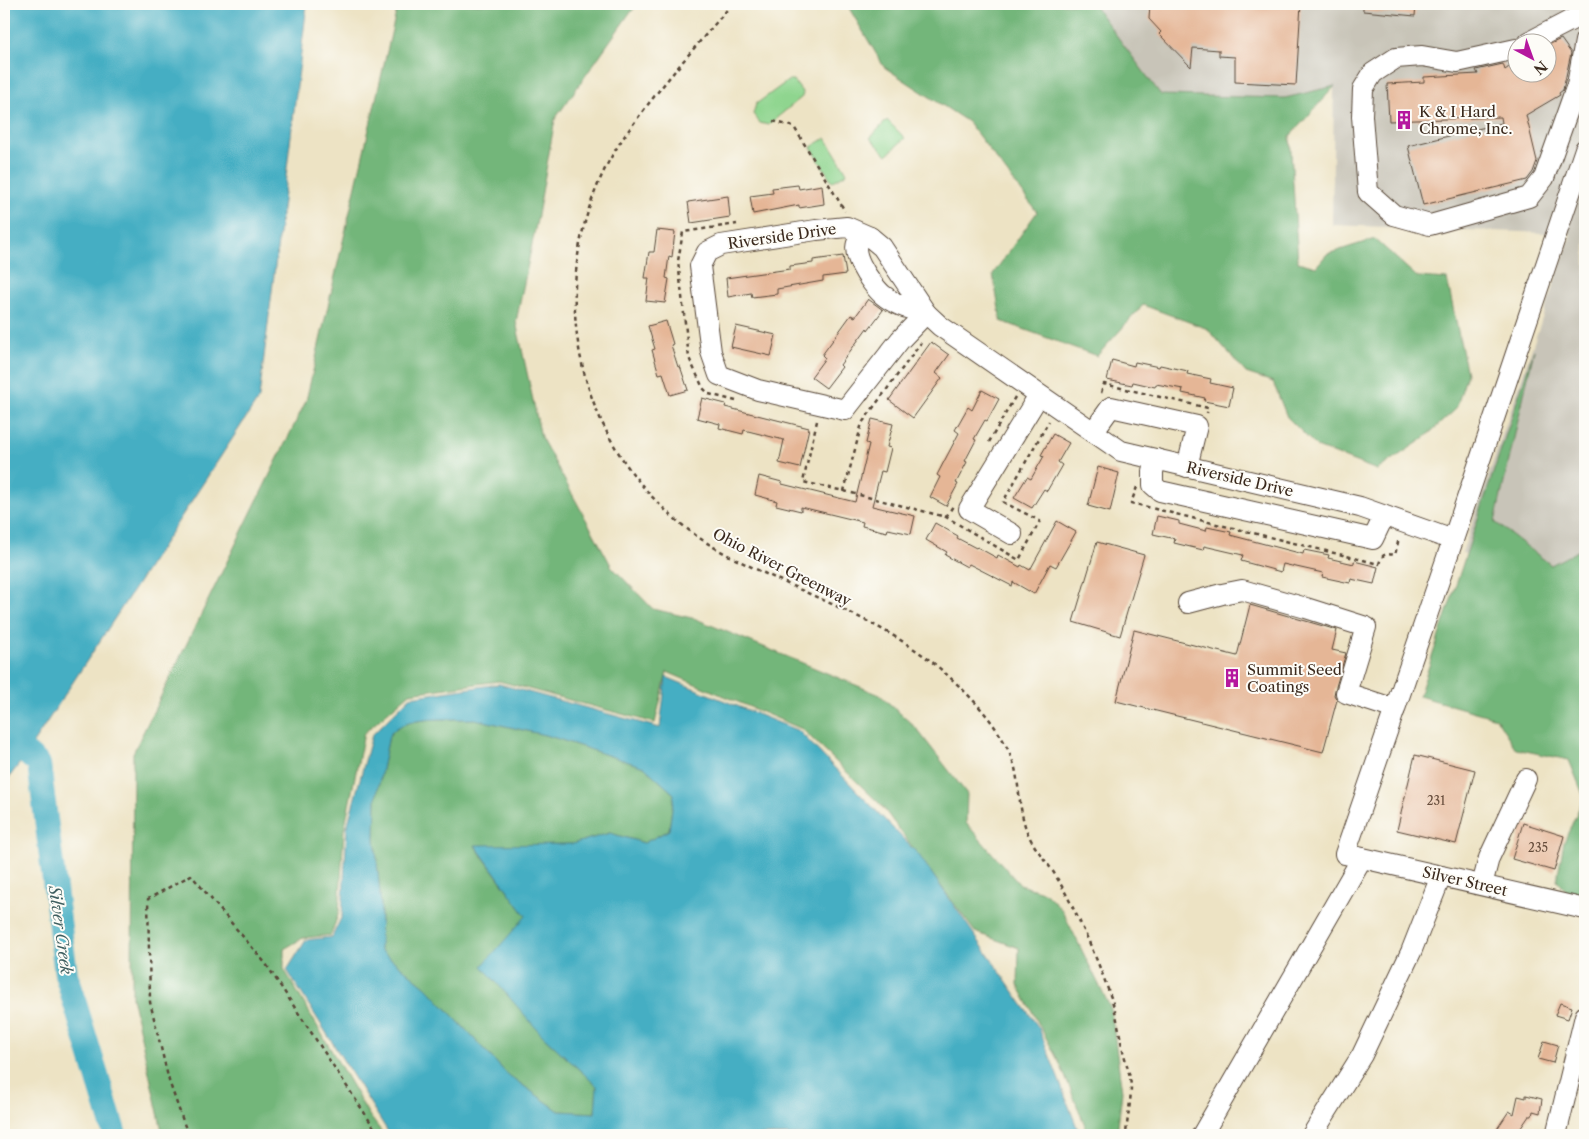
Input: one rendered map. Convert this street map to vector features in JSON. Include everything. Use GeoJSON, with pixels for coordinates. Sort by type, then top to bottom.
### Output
{"type":"FeatureCollection","features":[{"type":"Feature","properties":{"kind":"street"},"geometry":{"type":"LineString","coordinates":[[1548,32],[1585,13]]}},
{"type":"Feature","properties":{"kind":"street"},"geometry":{"type":"LineString","coordinates":[[1506,51],[1457,62],[1422,56],[1396,58],[1373,73],[1363,89],[1362,116],[1368,192],[1394,215],[1430,225],[1529,197],[1544,178],[1577,85],[1585,41]]}},
{"type":"Feature","properties":{"kind":"street"},"geometry":{"type":"LineString","coordinates":[[1202,1135],[1353,856],[1395,709],[1585,149]]}},
{"type":"Feature","properties":{"kind":"street","name":"Riverside Drive"},"geometry":{"type":"LineString","coordinates":[[870,237],[847,227],[721,245],[707,252],[700,266],[711,352],[719,375],[758,390],[845,410],[900,340],[926,313],[940,326],[1121,451],[1350,505],[1453,540]]}},
{"type":"Feature","properties":{"kind":"street"},"geometry":{"type":"LineString","coordinates":[[870,237],[882,247],[926,313],[912,310],[892,301],[874,287],[860,262],[856,248],[856,242],[860,238],[870,237]]}},
{"type":"Feature","properties":{"kind":"street"},"geometry":{"type":"LineString","coordinates":[[1012,534],[969,509],[1039,395]]}},
{"type":"Feature","properties":{"kind":"street"},"geometry":{"type":"LineString","coordinates":[[1093,432],[1111,407],[1197,426],[1187,467]]}},
{"type":"Feature","properties":{"kind":"street"},"geometry":{"type":"LineString","coordinates":[[1156,459],[1153,472],[1153,486],[1160,491],[1373,539],[1384,516]]}},
{"type":"Feature","properties":{"kind":"street"},"geometry":{"type":"LineString","coordinates":[[1188,603],[1242,590],[1366,627],[1346,692],[1395,709]]}},
{"type":"Feature","properties":{"kind":"street"},"geometry":{"type":"LineString","coordinates":[[1482,885],[1489,858],[1526,779]]}},
{"type":"Feature","properties":{"kind":"street","name":"Silver Street"},"geometry":{"type":"LineString","coordinates":[[1353,856],[1585,909]]}},
{"type":"Feature","properties":{"kind":"street"},"geometry":{"type":"LineString","coordinates":[[1312,1135],[1362,1055],[1411,952],[1441,876]]}},
{"type":"Feature","properties":{"kind":"street"},"geometry":{"type":"LineString","coordinates":[[1556,1135],[1585,1016]]}},
{"type":"Feature","properties":{"kind":"path","name":"Ohio River Greenway"},"geometry":{"type":"LineString","coordinates":[[732,4],[658,91],[624,136],[604,171],[588,211],[579,251],[574,294],[577,342],[587,388],[603,426],[625,462],[649,493],[671,516],[703,541],[742,563],[872,624],[904,643],[942,670],[991,721],[1007,748],[1014,768],[1028,836],[1056,875],[1072,904],[1112,998],[1131,1084],[1126,1135]]}},
{"type":"Feature","properties":{"kind":"path"},"geometry":{"type":"LineString","coordinates":[[774,121],[794,127],[851,222],[850,228]]}},
{"type":"Feature","properties":{"kind":"path"},"geometry":{"type":"LineString","coordinates":[[736,401],[709,394],[703,388],[689,358],[678,261],[683,232],[740,224]]}},
{"type":"Feature","properties":{"kind":"path"},"geometry":{"type":"LineString","coordinates":[[844,491],[862,423],[924,340]]}},
{"type":"Feature","properties":{"kind":"path"},"geometry":{"type":"LineString","coordinates":[[809,418],[818,421],[804,482],[946,517],[1019,560],[1040,521],[1003,502],[1052,417]]}},
{"type":"Feature","properties":{"kind":"path"},"geometry":{"type":"LineString","coordinates":[[188,1135],[169,1081],[150,1002],[148,899],[191,875],[266,964],[379,1135]]}},
{"type":"Feature","properties":{"kind":"shaded area"},"geometry":{"type":"Polygon","coordinates":[[[1093,4],[1585,4],[1585,577],[1462,553],[1571,234],[1332,225],[1334,86],[1285,98],[1161,95],[1093,4]]]}},
{"type":"Feature","properties":{"kind":"green space"},"geometry":{"type":"Polygon","coordinates":[[[398,4],[639,4],[629,14],[555,119],[516,322],[541,437],[612,567],[653,609],[696,619],[880,695],[916,728],[967,794],[966,823],[1020,885],[1046,893],[1062,910],[1111,1009],[1122,1092],[1117,1135],[1089,1135],[1060,1064],[1018,985],[1019,948],[975,932],[881,805],[802,729],[667,672],[655,723],[499,681],[410,693],[364,733],[344,830],[339,912],[331,935],[303,938],[284,949],[284,969],[369,1115],[384,1135],[163,1135],[132,997],[133,753],[306,401],[398,4]]]}},
{"type":"Feature","properties":{"kind":"green space"},"geometry":{"type":"Polygon","coordinates":[[[865,4],[1093,4],[1161,95],[1285,98],[1335,86],[1290,136],[1298,262],[1316,267],[1327,254],[1375,239],[1417,277],[1447,279],[1467,374],[1456,409],[1423,439],[1377,470],[1317,447],[1287,417],[1273,382],[1246,373],[1208,329],[1143,305],[1097,356],[1001,321],[993,274],[1037,212],[968,122],[884,67],[849,8],[865,4]]]}},
{"type":"Feature","properties":{"kind":"green space"},"geometry":{"type":"Polygon","coordinates":[[[789,80],[793,80],[803,93],[802,97],[768,125],[760,123],[753,114],[756,104],[789,80]]]}},
{"type":"Feature","properties":{"kind":"green space"},"geometry":{"type":"Polygon","coordinates":[[[887,120],[905,138],[887,155],[870,138],[887,120]]]}},
{"type":"Feature","properties":{"kind":"green space"},"geometry":{"type":"Polygon","coordinates":[[[826,138],[847,173],[832,182],[811,147],[826,138]]]}},
{"type":"Feature","properties":{"kind":"green space"},"geometry":{"type":"Polygon","coordinates":[[[1534,350],[1495,522],[1551,565],[1585,547],[1585,897],[1569,894],[1557,880],[1564,842],[1584,797],[1569,760],[1516,749],[1496,718],[1419,696],[1534,350]]]}},
{"type":"Feature","properties":{"kind":"green space"},"geometry":{"type":"Polygon","coordinates":[[[475,719],[549,736],[644,767],[674,794],[669,830],[644,843],[610,833],[572,844],[475,846],[526,916],[542,1035],[597,1086],[595,1113],[559,1111],[507,1074],[426,987],[380,950],[381,906],[375,838],[376,798],[389,736],[395,729],[416,721],[475,719]]]}},
{"type":"Feature","properties":{"kind":"water"},"geometry":{"type":"Polygon","coordinates":[[[4,4],[307,4],[259,398],[20,763],[4,784],[4,4]]]}},
{"type":"Feature","properties":{"kind":"water"},"geometry":{"type":"Polygon","coordinates":[[[666,677],[799,731],[919,855],[1039,1028],[1078,1130],[1076,1135],[390,1135],[287,970],[306,940],[332,937],[342,916],[347,827],[372,735],[410,697],[499,684],[660,728],[666,677]],[[454,719],[416,721],[395,729],[389,736],[376,798],[375,838],[381,906],[380,950],[426,987],[507,1074],[559,1111],[595,1113],[597,1086],[542,1035],[482,966],[526,916],[475,845],[572,844],[610,833],[644,843],[669,830],[674,794],[644,767],[549,736],[475,719],[454,719]]]}},
{"type":"Feature","properties":{"kind":"building"},"geometry":{"type":"Polygon","coordinates":[[[1150,4],[1301,4],[1296,85],[1235,82],[1235,57],[1219,56],[1219,50],[1193,48],[1191,67],[1159,34],[1161,32],[1149,19],[1150,4]]]}},
{"type":"Feature","properties":{"kind":"building"},"geometry":{"type":"Polygon","coordinates":[[[1363,4],[1416,4],[1415,16],[1363,11],[1363,4]]]}},
{"type":"Feature","properties":{"kind":"building","name":"K & I Hard Chrome, Inc."},"geometry":{"type":"Polygon","coordinates":[[[1561,39],[1571,53],[1563,90],[1559,93],[1560,95],[1526,115],[1537,161],[1533,172],[1527,180],[1423,205],[1408,146],[1502,123],[1501,117],[1389,121],[1387,84],[1424,82],[1424,77],[1478,74],[1476,70],[1503,64],[1506,69],[1506,82],[1556,82],[1556,41],[1561,39]]]}},
{"type":"Feature","properties":{"kind":"building"},"geometry":{"type":"Polygon","coordinates":[[[798,185],[799,189],[822,185],[824,204],[799,208],[799,205],[753,214],[750,196],[773,193],[772,188],[798,185]]]}},
{"type":"Feature","properties":{"kind":"building"},"geometry":{"type":"Polygon","coordinates":[[[728,196],[730,217],[691,223],[688,202],[728,196]]]}},
{"type":"Feature","properties":{"kind":"building"},"geometry":{"type":"Polygon","coordinates":[[[657,230],[675,232],[672,257],[669,256],[666,278],[669,279],[665,303],[646,301],[649,278],[645,278],[649,252],[654,252],[657,230]]]}},
{"type":"Feature","properties":{"kind":"building"},"geometry":{"type":"Polygon","coordinates":[[[843,256],[846,274],[823,277],[823,281],[777,289],[777,294],[752,297],[751,293],[728,297],[726,278],[790,269],[790,266],[813,263],[813,260],[843,256]]]}},
{"type":"Feature","properties":{"kind":"building"},"geometry":{"type":"Polygon","coordinates":[[[868,299],[883,310],[868,330],[867,328],[826,388],[811,377],[825,358],[822,355],[851,315],[855,317],[868,299]]]}},
{"type":"Feature","properties":{"kind":"building"},"geometry":{"type":"Polygon","coordinates":[[[666,321],[678,367],[680,366],[688,390],[670,395],[663,373],[659,374],[652,350],[655,349],[648,326],[666,321]]]}},
{"type":"Feature","properties":{"kind":"building"},"geometry":{"type":"Polygon","coordinates":[[[736,326],[776,335],[771,356],[731,347],[736,326]]]}},
{"type":"Feature","properties":{"kind":"building"},"geometry":{"type":"Polygon","coordinates":[[[931,342],[949,355],[936,373],[942,378],[913,418],[889,400],[931,342]]]}},
{"type":"Feature","properties":{"kind":"building"},"geometry":{"type":"Polygon","coordinates":[[[1112,360],[1134,366],[1135,362],[1159,367],[1160,365],[1188,371],[1187,374],[1211,379],[1210,383],[1233,388],[1229,406],[1204,401],[1205,398],[1182,393],[1183,389],[1156,384],[1155,387],[1133,382],[1132,385],[1107,380],[1112,360]]]}},
{"type":"Feature","properties":{"kind":"building"},"geometry":{"type":"Polygon","coordinates":[[[982,390],[999,399],[974,439],[976,440],[965,461],[967,462],[956,483],[958,484],[946,506],[930,497],[940,477],[937,475],[959,433],[955,430],[968,407],[972,410],[982,390]]]}},
{"type":"Feature","properties":{"kind":"building"},"geometry":{"type":"Polygon","coordinates":[[[702,398],[726,404],[725,407],[809,428],[800,468],[779,463],[784,440],[744,430],[743,434],[719,428],[720,424],[697,418],[702,398]]]}},
{"type":"Feature","properties":{"kind":"building"},"geometry":{"type":"Polygon","coordinates":[[[872,419],[893,424],[887,447],[891,448],[885,472],[881,471],[872,506],[915,516],[911,534],[888,529],[887,532],[862,526],[863,522],[801,507],[801,511],[776,505],[777,501],[755,495],[759,476],[782,482],[782,484],[855,502],[869,444],[866,443],[872,419]]]}},
{"type":"Feature","properties":{"kind":"building"},"geometry":{"type":"Polygon","coordinates":[[[1053,434],[1069,443],[1058,462],[1062,465],[1047,491],[1044,489],[1032,508],[1014,498],[1027,477],[1031,479],[1044,456],[1041,455],[1053,434]]]}},
{"type":"Feature","properties":{"kind":"building"},"geometry":{"type":"Polygon","coordinates":[[[1098,467],[1119,473],[1110,512],[1088,506],[1098,467]]]}},
{"type":"Feature","properties":{"kind":"building"},"geometry":{"type":"Polygon","coordinates":[[[1157,516],[1179,521],[1179,524],[1206,531],[1207,527],[1231,532],[1230,535],[1303,554],[1304,550],[1329,555],[1328,558],[1354,564],[1354,561],[1378,567],[1374,584],[1351,579],[1350,583],[1322,577],[1323,573],[1283,564],[1281,572],[1241,561],[1243,555],[1204,546],[1203,550],[1174,543],[1175,539],[1153,534],[1157,516]]]}},
{"type":"Feature","properties":{"kind":"building"},"geometry":{"type":"Polygon","coordinates":[[[1057,521],[1076,532],[1056,567],[1050,564],[1034,594],[1013,582],[1012,586],[969,564],[967,567],[945,555],[947,552],[926,540],[935,523],[976,548],[997,558],[998,555],[1020,567],[1021,565],[1030,570],[1057,521]]]}},
{"type":"Feature","properties":{"kind":"building"},"geometry":{"type":"Polygon","coordinates":[[[1097,542],[1144,555],[1120,636],[1073,622],[1097,542]]]}},
{"type":"Feature","properties":{"kind":"building","name":"Summit Seed Coatings"},"geometry":{"type":"Polygon","coordinates":[[[1250,605],[1337,630],[1332,650],[1346,653],[1335,690],[1334,695],[1337,700],[1323,752],[1116,701],[1134,630],[1237,656],[1250,605]]]}},
{"type":"Feature","properties":{"kind":"building"},"geometry":{"type":"Polygon","coordinates":[[[1415,755],[1475,770],[1456,844],[1397,830],[1415,755]]]}},
{"type":"Feature","properties":{"kind":"building"},"geometry":{"type":"Polygon","coordinates":[[[1523,823],[1564,836],[1554,871],[1512,859],[1523,823]]]}},
{"type":"Feature","properties":{"kind":"building"},"geometry":{"type":"Polygon","coordinates":[[[1560,1003],[1572,1007],[1568,1019],[1555,1015],[1560,1003]]]}},
{"type":"Feature","properties":{"kind":"building"},"geometry":{"type":"Polygon","coordinates":[[[1544,1041],[1558,1045],[1553,1063],[1538,1059],[1544,1041]]]}},
{"type":"Feature","properties":{"kind":"building"},"geometry":{"type":"Polygon","coordinates":[[[1526,1095],[1542,1099],[1540,1113],[1533,1111],[1532,1116],[1529,1116],[1516,1135],[1493,1135],[1509,1111],[1514,1114],[1518,1096],[1526,1098],[1526,1095]]]}},
{"type":"Feature","properties":{"kind":"waterway","name":"Silver Creek"},"geometry":{"type":"LineString","coordinates":[[4,734],[39,764],[66,974],[115,1135]]}},
{"type":"Feature","properties":{"kind":"place","name":"K & I Hard Chrome, Inc."},"geometry":{"type":"Point","coordinates":[1404,120]}},
{"type":"Feature","properties":{"kind":"place","name":"Summit Seed Coatings"},"geometry":{"type":"Point","coordinates":[1232,678]}}]}
